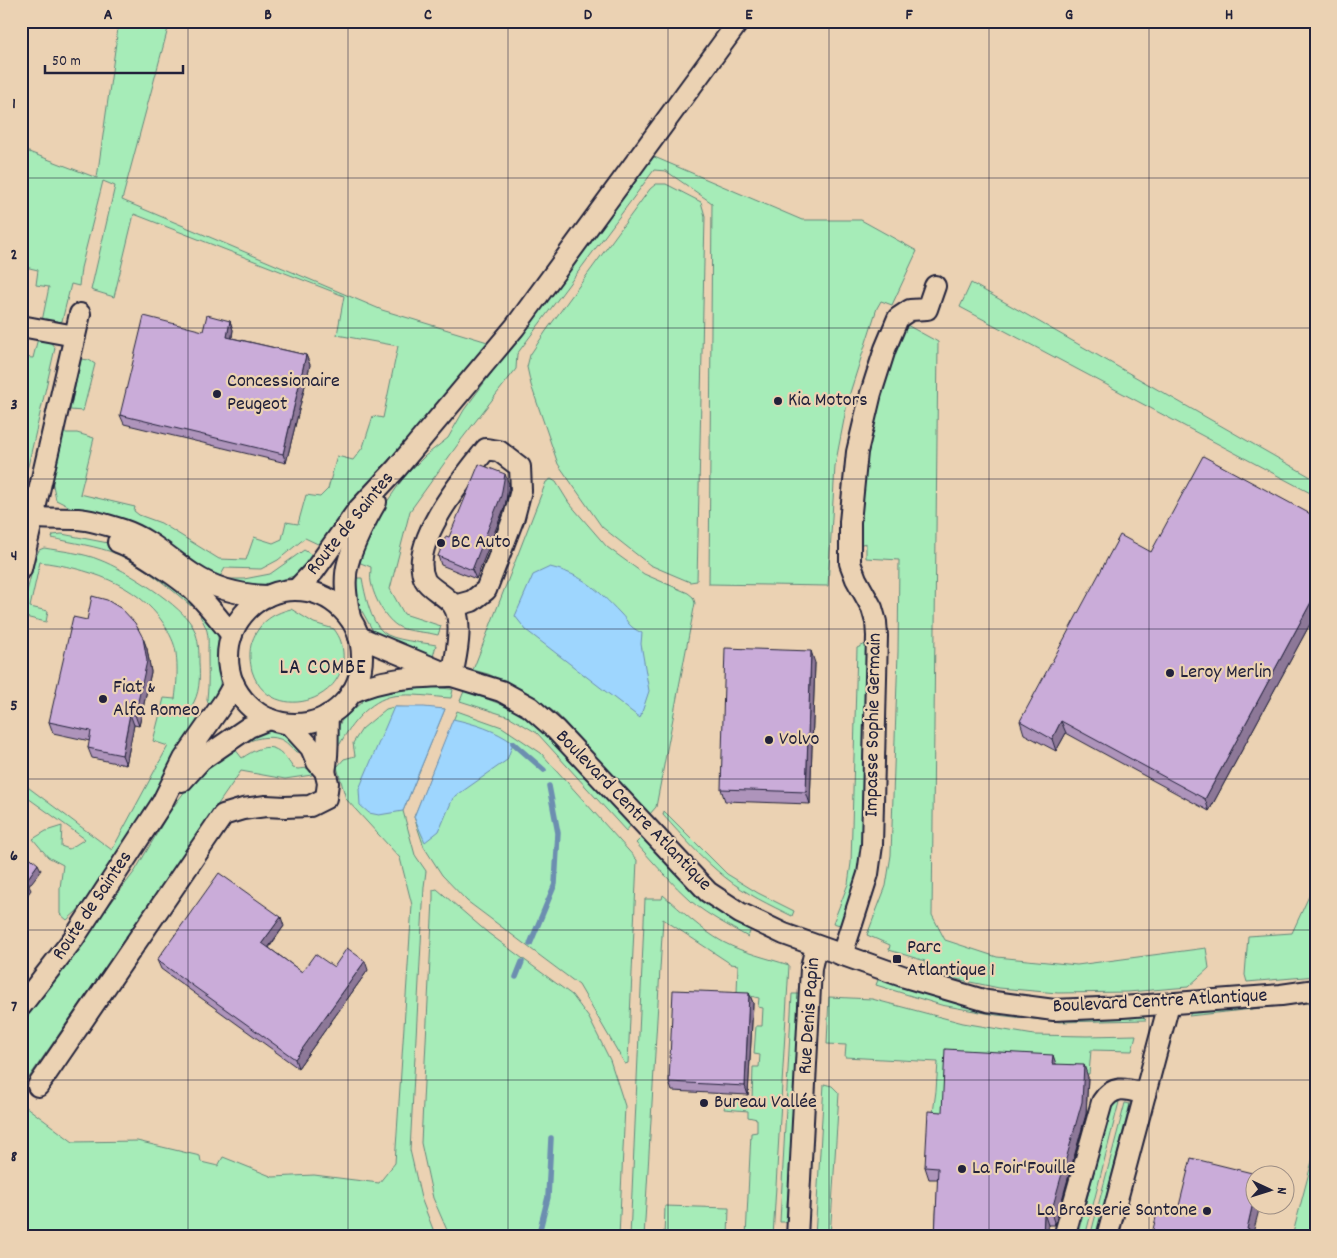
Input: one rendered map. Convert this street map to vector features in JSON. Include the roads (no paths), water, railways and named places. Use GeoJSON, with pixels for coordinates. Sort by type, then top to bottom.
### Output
{"type":"FeatureCollection","features":[{"type":"Feature","properties":{"kind":"street"},"geometry":{"type":"LineString","coordinates":[[397,468],[515,327],[739,21]]}},
{"type":"Feature","properties":{"kind":"street","name":"Impasse Sophie Germain"},"geometry":{"type":"LineString","coordinates":[[842,955],[868,874],[872,844],[877,636],[872,608],[856,579],[850,563],[850,522],[857,452],[871,393],[885,349],[898,318],[910,310],[927,309],[935,286]]}},
{"type":"Feature","properties":{"kind":"street"},"geometry":{"type":"LineString","coordinates":[[21,568],[27,517],[80,314]]}},
{"type":"Feature","properties":{"kind":"street"},"geometry":{"type":"LineString","coordinates":[[21,326],[75,336]]}},
{"type":"Feature","properties":{"kind":"street"},"geometry":{"type":"LineString","coordinates":[[452,676],[457,654],[459,628],[454,606],[425,580],[421,562],[429,532],[454,489],[486,450],[498,451],[520,467],[521,490],[514,517],[486,590],[472,601],[454,606]]}},
{"type":"Feature","properties":{"kind":"street","name":"Route de Saintes"},"geometry":{"type":"LineString","coordinates":[[297,589],[314,571],[357,511],[397,468]]}},
{"type":"Feature","properties":{"kind":"street","name":"Route de Saintes"},"geometry":{"type":"LineString","coordinates":[[350,618],[346,580],[348,563],[369,514],[397,468]]}},
{"type":"Feature","properties":{"kind":"street"},"geometry":{"type":"LineString","coordinates":[[27,517],[60,520],[80,519],[124,530],[152,544],[195,576],[232,592],[267,596]]}},
{"type":"Feature","properties":{"kind":"street"},"geometry":{"type":"LineString","coordinates":[[60,520],[78,530],[123,544],[152,561],[198,594],[232,635]]}},
{"type":"Feature","properties":{"kind":"street"},"geometry":{"type":"LineString","coordinates":[[297,589],[312,592],[340,606],[350,618],[359,637],[362,656],[359,676],[345,702],[328,715],[302,724],[289,724],[269,718],[255,710],[243,698],[230,675],[228,654],[232,635],[240,619],[252,606],[267,596],[281,591],[297,589]]}},
{"type":"Feature","properties":{"kind":"street","name":"Boulevard Centre Atlantique"},"geometry":{"type":"LineString","coordinates":[[359,637],[452,676],[501,691],[530,707],[556,730],[708,892],[769,927],[816,946],[905,977],[987,1001],[1054,1010],[1169,1004],[1281,995],[1316,990]]}},
{"type":"Feature","properties":{"kind":"street","name":"Boulevard Centre Atlantique"},"geometry":{"type":"LineString","coordinates":[[351,693],[367,685],[412,677],[452,676]]}},
{"type":"Feature","properties":{"kind":"street"},"geometry":{"type":"LineString","coordinates":[[162,803],[184,759],[234,684]]}},
{"type":"Feature","properties":{"kind":"street"},"geometry":{"type":"LineString","coordinates":[[325,771],[328,760],[326,743],[328,715]]}},
{"type":"Feature","properties":{"kind":"street"},"geometry":{"type":"LineString","coordinates":[[162,803],[201,760],[249,727],[269,718]]}},
{"type":"Feature","properties":{"kind":"street"},"geometry":{"type":"LineString","coordinates":[[38,1086],[223,815],[243,809],[266,806],[310,806],[326,798],[328,783],[325,771],[317,762],[311,748],[289,724]]}},
{"type":"Feature","properties":{"kind":"street","name":"Route de Saintes"},"geometry":{"type":"LineString","coordinates":[[21,1006],[74,938],[162,803]]}},
{"type":"Feature","properties":{"kind":"street","name":"Rue Denis Papin"},"geometry":{"type":"LineString","coordinates":[[797,1237],[811,968],[816,946]]}},
{"type":"Feature","properties":{"kind":"street"},"geometry":{"type":"LineString","coordinates":[[1107,1237],[1169,1004]]}},
{"type":"Feature","properties":{"kind":"street"},"geometry":{"type":"LineString","coordinates":[[1064,1237],[1102,1102],[1108,1094],[1116,1089],[1145,1094]]}},
{"type":"Feature","properties":{"kind":"water"},"geometry":{"type":"Polygon","coordinates":[[[550,567],[572,574],[589,584],[612,604],[631,626],[642,633],[641,644],[649,691],[640,718],[526,630],[515,616],[533,575],[550,567]]]}},
{"type":"Feature","properties":{"kind":"water"},"geometry":{"type":"Polygon","coordinates":[[[394,707],[445,709],[403,811],[379,815],[369,813],[360,805],[359,789],[394,707]]]}},
{"type":"Feature","properties":{"kind":"water"},"geometry":{"type":"Polygon","coordinates":[[[453,719],[499,734],[513,743],[507,760],[453,798],[439,831],[425,842],[414,817],[453,719]]]}},
{"type":"Feature","properties":{"kind":"waterway"},"geometry":{"type":"LineString","coordinates":[[513,743],[544,770]]}},
{"type":"Feature","properties":{"kind":"waterway"},"geometry":{"type":"LineString","coordinates":[[530,944],[555,884],[558,833],[549,786]]}},
{"type":"Feature","properties":{"kind":"waterway"},"geometry":{"type":"LineString","coordinates":[[516,977],[522,962]]}},
{"type":"Feature","properties":{"kind":"waterway"},"geometry":{"type":"LineString","coordinates":[[538,1237],[548,1197],[551,1138]]}},
{"type":"Feature","properties":{"kind":"place","name":"Concessionaire Peugeot"},"geometry":{"type":"Point","coordinates":[217,394]}},
{"type":"Feature","properties":{"kind":"place","name":"Kia Motors"},"geometry":{"type":"Point","coordinates":[778,401]}},
{"type":"Feature","properties":{"kind":"place","name":"BC Auto"},"geometry":{"type":"Point","coordinates":[441,543]}},
{"type":"Feature","properties":{"kind":"place","name":"Leroy Merlin"},"geometry":{"type":"Point","coordinates":[1170,673]}},
{"type":"Feature","properties":{"kind":"place","name":"Fiat & Alfa Romeo"},"geometry":{"type":"Point","coordinates":[103,699]}},
{"type":"Feature","properties":{"kind":"place","name":"Volvo"},"geometry":{"type":"Point","coordinates":[769,740]}},
{"type":"Feature","properties":{"kind":"place","name":"Parc Atlantique 1"},"geometry":{"type":"Point","coordinates":[897,959]}},
{"type":"Feature","properties":{"kind":"place","name":"Bureau Vallée"},"geometry":{"type":"Point","coordinates":[704,1103]}},
{"type":"Feature","properties":{"kind":"place","name":"La Foir'Fouille"},"geometry":{"type":"Point","coordinates":[962,1169]}},
{"type":"Feature","properties":{"kind":"place","name":"La Brasserie Santone"},"geometry":{"type":"Point","coordinates":[1207,1211]}},
{"type":"Feature","properties":{"kind":"district","name":"LA COMBE"},"geometry":{"type":"Point","coordinates":[323,669]}}]}
